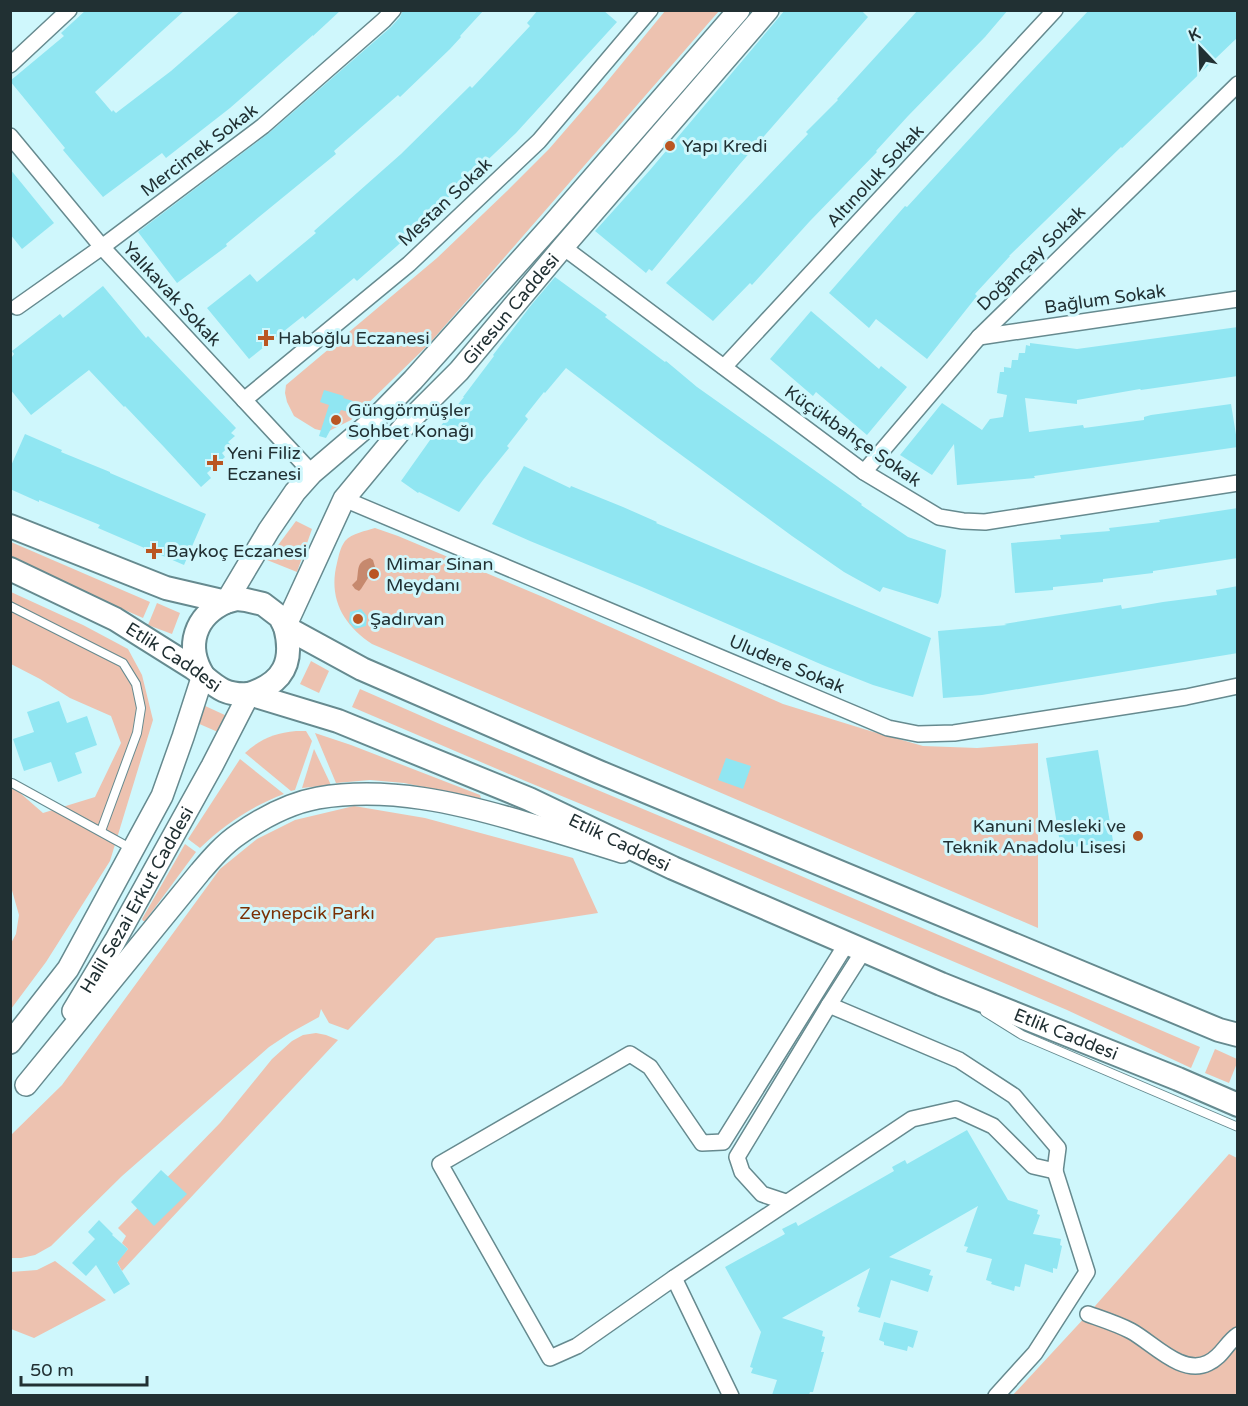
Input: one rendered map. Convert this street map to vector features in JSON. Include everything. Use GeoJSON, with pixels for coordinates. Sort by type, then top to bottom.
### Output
{"type":"FeatureCollection","features":[{"type":"Feature","properties":{"kind":"main road","name":"Giresun Caddesi"},"geometry":{"type":"LineString","coordinates":[[226,602],[269,530],[295,492],[312,473],[373,421],[413,380],[552,225],[739,10]]}},
{"type":"Feature","properties":{"kind":"main road","name":"Giresun Caddesi"},"geometry":{"type":"LineString","coordinates":[[285,627],[344,499],[407,423],[459,370],[768,10]]}},
{"type":"Feature","properties":{"kind":"main road"},"geometry":{"type":"LineString","coordinates":[[10,526],[166,588],[226,602]]}},
{"type":"Feature","properties":{"kind":"main road","name":"Etlik Caddesi"},"geometry":{"type":"LineString","coordinates":[[10,569],[115,619],[203,675],[214,686],[227,692],[238,695],[249,694],[338,721],[529,799],[673,868],[940,984],[1238,1105]]}},
{"type":"Feature","properties":{"kind":"main road"},"geometry":{"type":"LineString","coordinates":[[203,675],[195,660],[194,638],[206,616],[218,606],[237,599],[263,604],[280,617],[289,642],[289,653],[282,672],[272,684],[249,694]]}},
{"type":"Feature","properties":{"kind":"main road"},"geometry":{"type":"LineString","coordinates":[[285,627],[362,669],[599,772],[1208,1025],[1238,1035]]}},
{"type":"Feature","properties":{"kind":"main road","name":"Halil Sezai Erkut Caddesi"},"geometry":{"type":"LineString","coordinates":[[10,1043],[68,969],[162,796],[203,675]]}},
{"type":"Feature","properties":{"kind":"main road","name":"Halil Sezai Erkut Caddesi"},"geometry":{"type":"LineString","coordinates":[[18,1091],[115,941],[212,766],[249,694]]}},
{"type":"Feature","properties":{"kind":"main road"},"geometry":{"type":"LineString","coordinates":[[18,1091],[224,845],[257,823],[297,804],[318,798],[369,794],[406,796],[449,803],[531,824],[673,868]]}},
{"type":"Feature","properties":{"kind":"street"},"geometry":{"type":"LineString","coordinates":[[10,65],[69,10]]}},
{"type":"Feature","properties":{"kind":"street","name":"Mercimek Sokak"},"geometry":{"type":"LineString","coordinates":[[13,308],[102,247],[263,126],[393,10]]}},
{"type":"Feature","properties":{"kind":"street","name":"Altınoluk Sokak"},"geometry":{"type":"LineString","coordinates":[[724,368],[1055,10]]}},
{"type":"Feature","properties":{"kind":"street","name":"Mestan Sokak"},"geometry":{"type":"LineString","coordinates":[[244,399],[409,264],[539,141],[643,13]]}},
{"type":"Feature","properties":{"kind":"street","name":"Doğançay Sokak"},"geometry":{"type":"LineString","coordinates":[[864,472],[979,337],[1238,84]]}},
{"type":"Feature","properties":{"kind":"street","name":"Yalıkavak Sokak"},"geometry":{"type":"LineString","coordinates":[[10,136],[102,247],[312,473]]}},
{"type":"Feature","properties":{"kind":"street","name":"Küçükbahçe Sokak"},"geometry":{"type":"LineString","coordinates":[[563,247],[864,472],[939,517],[985,522],[1238,483]]}},
{"type":"Feature","properties":{"kind":"street","name":"Bağlum Sokak"},"geometry":{"type":"LineString","coordinates":[[979,337],[1238,299]]}},
{"type":"Feature","properties":{"kind":"street","name":"Uludere Sokak"},"geometry":{"type":"LineString","coordinates":[[344,499],[888,728],[918,734],[954,733],[1186,697],[1238,686]]}},
{"type":"Feature","properties":{"kind":"street"},"geometry":{"type":"LineString","coordinates":[[786,1202],[762,1194],[742,1172],[737,1157],[829,1005],[855,947]]}},
{"type":"Feature","properties":{"kind":"street"},"geometry":{"type":"LineString","coordinates":[[855,947],[723,1142],[702,1143],[650,1067],[630,1054],[440,1164],[550,1358],[577,1346],[786,1202],[912,1119],[956,1109],[993,1126],[1033,1166],[1055,1171]]}},
{"type":"Feature","properties":{"kind":"street"},"geometry":{"type":"LineString","coordinates":[[829,1005],[959,1060],[1014,1096],[1058,1148],[1055,1171],[1087,1272],[1035,1353],[996,1395]]}},
{"type":"Feature","properties":{"kind":"street"},"geometry":{"type":"LineString","coordinates":[[674,1278],[731,1395]]}},
{"type":"Feature","properties":{"kind":"street"},"geometry":{"type":"LineString","coordinates":[[1088,1314],[1130,1330],[1184,1366],[1196,1367],[1207,1364],[1215,1359],[1229,1341],[1238,1335]]}},
{"type":"Feature","properties":{"kind":"lane"},"geometry":{"type":"LineString","coordinates":[[10,606],[123,663],[136,684],[141,708],[137,733],[101,831]]}},
{"type":"Feature","properties":{"kind":"lane"},"geometry":{"type":"LineString","coordinates":[[10,783],[132,849]]}},
{"type":"Feature","properties":{"kind":"lane"},"geometry":{"type":"LineString","coordinates":[[940,984],[1022,1035],[1238,1127]]}},
{"type":"Feature","properties":{"kind":"green space"},"geometry":{"type":"Polygon","coordinates":[[[665,11],[719,11],[429,344],[351,420],[327,432],[315,429],[294,416],[287,402],[286,385],[437,258],[507,191],[549,149],[665,11]]]}},
{"type":"Feature","properties":{"kind":"green space"},"geometry":{"type":"Polygon","coordinates":[[[296,521],[312,529],[297,572],[267,560],[296,521]]]}},
{"type":"Feature","properties":{"kind":"green space"},"geometry":{"type":"Polygon","coordinates":[[[375,528],[543,597],[783,704],[923,746],[977,748],[1038,743],[1038,928],[372,644],[353,628],[340,610],[336,599],[335,576],[345,541],[355,534],[375,528]]]}},
{"type":"Feature","properties":{"kind":"green space"},"geometry":{"type":"Polygon","coordinates":[[[11,542],[150,602],[143,618],[11,560],[11,542]]]}},
{"type":"Feature","properties":{"kind":"green space"},"geometry":{"type":"Polygon","coordinates":[[[11,592],[83,625],[128,649],[142,675],[153,720],[110,861],[46,962],[11,1009],[10,945],[16,934],[19,915],[11,887],[11,785],[43,813],[95,797],[121,743],[111,716],[70,698],[11,664],[11,592]]]}},
{"type":"Feature","properties":{"kind":"green space"},"geometry":{"type":"Polygon","coordinates":[[[157,603],[180,613],[172,634],[148,625],[157,603]]]}},
{"type":"Feature","properties":{"kind":"green space"},"geometry":{"type":"Polygon","coordinates":[[[311,661],[329,671],[319,693],[300,684],[311,661]]]}},
{"type":"Feature","properties":{"kind":"green space"},"geometry":{"type":"Polygon","coordinates":[[[360,689],[1200,1047],[1191,1068],[1067,1010],[352,707],[360,689]]]}},
{"type":"Feature","properties":{"kind":"green space"},"geometry":{"type":"Polygon","coordinates":[[[203,705],[227,716],[220,733],[195,722],[203,705]]]}},
{"type":"Feature","properties":{"kind":"green space"},"geometry":{"type":"Polygon","coordinates":[[[296,731],[306,731],[312,741],[295,790],[291,791],[245,753],[268,738],[296,731]]]}},
{"type":"Feature","properties":{"kind":"green space"},"geometry":{"type":"Polygon","coordinates":[[[315,733],[480,795],[481,798],[404,783],[370,780],[336,783],[315,733]]]}},
{"type":"Feature","properties":{"kind":"green space"},"geometry":{"type":"Polygon","coordinates":[[[314,749],[331,785],[302,788],[314,749]]]}},
{"type":"Feature","properties":{"kind":"green space"},"geometry":{"type":"Polygon","coordinates":[[[240,759],[284,794],[239,816],[200,848],[188,839],[240,759]]]}},
{"type":"Feature","properties":{"kind":"green space","name":"Zeynepcik Parkı"},"geometry":{"type":"Polygon","coordinates":[[[354,806],[425,818],[573,858],[598,913],[436,938],[348,1030],[329,1023],[321,1009],[319,1017],[269,1047],[122,1176],[51,1246],[35,1255],[11,1258],[11,1135],[62,1085],[220,869],[257,839],[295,820],[354,806]]]}},
{"type":"Feature","properties":{"kind":"green space"},"geometry":{"type":"Polygon","coordinates":[[[185,844],[196,852],[143,921],[142,919],[185,844]]]}},
{"type":"Feature","properties":{"kind":"green space"},"geometry":{"type":"Polygon","coordinates":[[[316,1033],[338,1040],[122,1271],[117,1262],[128,1249],[122,1243],[126,1236],[118,1228],[220,1123],[272,1059],[292,1041],[303,1035],[316,1033]]]}},
{"type":"Feature","properties":{"kind":"green space"},"geometry":{"type":"Polygon","coordinates":[[[1215,1049],[1237,1059],[1229,1083],[1205,1073],[1215,1049]]]}},
{"type":"Feature","properties":{"kind":"green space"},"geometry":{"type":"Polygon","coordinates":[[[1229,1154],[1237,1158],[1237,1395],[1012,1396],[1088,1314],[1229,1154]]]}},
{"type":"Feature","properties":{"kind":"green space"},"geometry":{"type":"Polygon","coordinates":[[[55,1261],[106,1300],[34,1338],[11,1329],[11,1272],[37,1270],[55,1261]]]}},
{"type":"Feature","properties":{"kind":"shaded area"},"geometry":{"type":"Polygon","coordinates":[[[370,558],[375,567],[359,591],[352,585],[357,580],[360,564],[370,558]]]}},
{"type":"Feature","properties":{"kind":"building"},"geometry":{"type":"Polygon","coordinates":[[[86,10],[185,10],[95,92],[112,112],[113,110],[116,113],[171,71],[241,10],[341,10],[230,108],[166,158],[162,153],[103,197],[63,150],[65,148],[10,81],[64,36],[61,33],[86,10]]]}},
{"type":"Feature","properties":{"kind":"building"},"geometry":{"type":"Polygon","coordinates":[[[403,10],[484,10],[450,49],[400,97],[398,95],[334,151],[336,154],[226,244],[227,246],[177,283],[138,232],[269,133],[391,27],[403,10]]]}},
{"type":"Feature","properties":{"kind":"building"},"geometry":{"type":"Polygon","coordinates":[[[538,10],[603,10],[617,22],[516,133],[397,246],[357,281],[354,278],[305,319],[303,316],[249,359],[207,308],[250,274],[257,282],[316,233],[314,231],[401,154],[470,86],[472,88],[530,26],[527,23],[538,10]]]}},
{"type":"Feature","properties":{"kind":"building"},"geometry":{"type":"Polygon","coordinates":[[[785,10],[861,10],[868,17],[739,165],[652,271],[649,269],[646,273],[595,231],[650,170],[785,10]]]}},
{"type":"Feature","properties":{"kind":"building"},"geometry":{"type":"Polygon","coordinates":[[[918,10],[1008,10],[752,285],[750,283],[713,321],[666,283],[808,134],[806,132],[838,100],[918,10]]]}},
{"type":"Feature","properties":{"kind":"building"},"geometry":{"type":"Polygon","coordinates":[[[1089,10],[1238,10],[1238,37],[1009,256],[975,294],[977,296],[927,359],[876,319],[869,328],[829,293],[905,206],[907,207],[1089,10]]]}},
{"type":"Feature","properties":{"kind":"building"},"geometry":{"type":"Polygon","coordinates":[[[10,169],[54,223],[22,249],[10,234],[10,169]]]}},
{"type":"Feature","properties":{"kind":"building"},"geometry":{"type":"Polygon","coordinates":[[[555,277],[607,315],[605,317],[666,361],[697,387],[861,505],[908,537],[946,550],[938,604],[883,587],[880,592],[844,572],[658,438],[566,368],[525,416],[528,419],[507,446],[509,448],[459,512],[418,493],[401,481],[493,355],[555,277]]]}},
{"type":"Feature","properties":{"kind":"building"},"geometry":{"type":"Polygon","coordinates":[[[103,286],[146,338],[148,336],[236,428],[231,433],[235,436],[228,442],[231,445],[222,453],[225,457],[207,473],[211,478],[201,487],[89,370],[31,415],[10,389],[10,360],[14,354],[12,351],[60,314],[63,318],[103,286]]]}},
{"type":"Feature","properties":{"kind":"building"},"geometry":{"type":"Polygon","coordinates":[[[811,311],[879,369],[881,366],[907,387],[867,435],[816,392],[813,396],[770,359],[811,311]]]}},
{"type":"Feature","properties":{"kind":"building"},"geometry":{"type":"Polygon","coordinates":[[[1238,327],[1238,376],[1140,389],[1077,400],[1077,404],[1025,398],[1029,432],[1144,420],[1144,417],[1151,415],[1231,404],[1238,447],[1034,476],[1035,478],[957,485],[954,444],[932,475],[900,455],[942,403],[982,430],[990,419],[1003,417],[1007,395],[997,393],[1000,372],[1004,372],[1004,367],[1011,368],[1012,360],[1018,360],[1019,353],[1025,353],[1026,345],[1030,346],[1030,343],[1077,349],[1238,327]]]}},
{"type":"Feature","properties":{"kind":"building"},"geometry":{"type":"Polygon","coordinates":[[[324,390],[353,401],[349,412],[341,410],[326,438],[319,436],[329,405],[320,402],[324,390]]]}},
{"type":"Feature","properties":{"kind":"building"},"geometry":{"type":"Polygon","coordinates":[[[25,434],[62,450],[61,452],[206,514],[184,565],[98,528],[100,525],[10,489],[10,468],[25,434]]]}},
{"type":"Feature","properties":{"kind":"building"},"geometry":{"type":"Polygon","coordinates":[[[524,466],[570,488],[571,486],[623,507],[656,523],[931,638],[913,697],[873,685],[825,666],[492,524],[524,466]]]}},
{"type":"Feature","properties":{"kind":"building"},"geometry":{"type":"Polygon","coordinates":[[[1238,508],[1238,558],[1103,579],[1103,582],[1053,587],[1053,590],[1015,593],[1011,543],[1061,539],[1060,535],[1110,531],[1109,528],[1160,522],[1159,520],[1238,508]]]}},
{"type":"Feature","properties":{"kind":"building"},"geometry":{"type":"Polygon","coordinates":[[[1238,586],[1238,653],[982,695],[943,698],[938,631],[1007,625],[1004,624],[1121,605],[1122,609],[1217,595],[1216,590],[1238,586]]]}},
{"type":"Feature","properties":{"kind":"building","name":"Şadırvan"},"geometry":{"type":"Polygon","coordinates":[[[361,609],[367,616],[366,626],[355,629],[349,622],[350,612],[361,609]]]}},
{"type":"Feature","properties":{"kind":"building"},"geometry":{"type":"Polygon","coordinates":[[[59,701],[67,723],[87,716],[97,745],[75,753],[82,773],[58,782],[51,762],[24,771],[13,739],[34,732],[27,712],[59,701]]]}},
{"type":"Feature","properties":{"kind":"building"},"geometry":{"type":"Polygon","coordinates":[[[1098,750],[1113,841],[1061,849],[1046,758],[1098,750]]]}},
{"type":"Feature","properties":{"kind":"building"},"geometry":{"type":"Polygon","coordinates":[[[726,758],[751,766],[743,789],[718,780],[726,758]]]}},
{"type":"Feature","properties":{"kind":"building"},"geometry":{"type":"Polygon","coordinates":[[[967,1130],[1008,1200],[1038,1210],[1037,1214],[1040,1215],[1033,1234],[1061,1239],[1060,1245],[1062,1246],[1057,1269],[1053,1268],[1053,1273],[1025,1264],[1020,1287],[1015,1286],[1014,1291],[991,1284],[992,1282],[986,1280],[992,1259],[966,1252],[968,1247],[964,1246],[978,1206],[889,1257],[931,1270],[929,1275],[933,1276],[928,1292],[891,1280],[880,1318],[858,1312],[860,1308],[857,1306],[870,1268],[782,1318],[823,1331],[822,1336],[825,1337],[821,1352],[824,1352],[813,1392],[809,1395],[772,1395],[777,1380],[751,1373],[753,1368],[750,1367],[761,1332],[725,1267],[785,1234],[782,1229],[796,1222],[798,1226],[894,1171],[892,1167],[905,1160],[907,1164],[967,1130]]]}},
{"type":"Feature","properties":{"kind":"building"},"geometry":{"type":"Polygon","coordinates":[[[161,1170],[187,1194],[154,1226],[131,1202],[161,1170]]]}},
{"type":"Feature","properties":{"kind":"building"},"geometry":{"type":"Polygon","coordinates":[[[99,1220],[128,1249],[117,1263],[130,1284],[114,1294],[96,1265],[86,1276],[72,1263],[95,1239],[88,1232],[99,1220]]]}},
{"type":"Feature","properties":{"kind":"building"},"geometry":{"type":"Polygon","coordinates":[[[884,1322],[918,1331],[913,1348],[908,1346],[907,1351],[884,1345],[884,1342],[879,1340],[884,1322]]]}},
{"type":"Feature","properties":{"kind":"place","name":"Yapı Kredi"},"geometry":{"type":"Point","coordinates":[670,146]}},
{"type":"Feature","properties":{"kind":"place","name":"Haboğlu Eczanesi"},"geometry":{"type":"Point","coordinates":[266,338]}},
{"type":"Feature","properties":{"kind":"place","name":"Güngörmüşler Sohbet Konağı"},"geometry":{"type":"Point","coordinates":[336,420]}},
{"type":"Feature","properties":{"kind":"place","name":"Yeni Filiz Eczanesi"},"geometry":{"type":"Point","coordinates":[215,463]}},
{"type":"Feature","properties":{"kind":"place","name":"Baykoç Eczanesi"},"geometry":{"type":"Point","coordinates":[154,551]}},
{"type":"Feature","properties":{"kind":"place","name":"Mimar Sinan Meydanı"},"geometry":{"type":"Point","coordinates":[374,574]}},
{"type":"Feature","properties":{"kind":"place","name":"Şadırvan"},"geometry":{"type":"Point","coordinates":[358,619]}},
{"type":"Feature","properties":{"kind":"place","name":"Kanuni Mesleki ve Teknik Anadolu Lisesi"},"geometry":{"type":"Point","coordinates":[1138,836]}}]}
